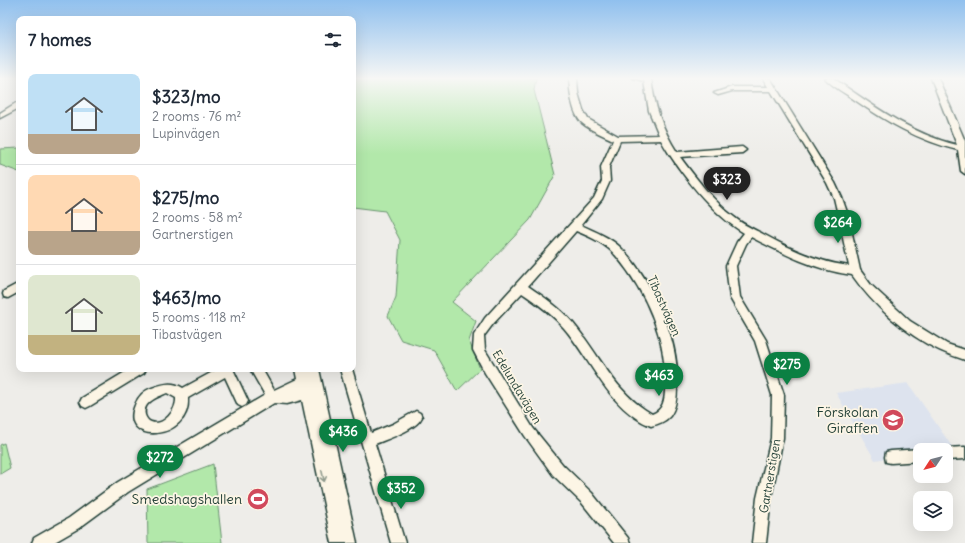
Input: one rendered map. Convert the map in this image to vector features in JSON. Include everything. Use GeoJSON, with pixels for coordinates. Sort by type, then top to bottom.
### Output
{"type":"FeatureCollection","features":[{"type":"Feature","properties":{"kind":"street"},"geometry":{"type":"LineString","coordinates":[[577,103],[585,121],[617,139],[663,137]]}},
{"type":"Feature","properties":{"kind":"street"},"geometry":{"type":"LineString","coordinates":[[652,103],[655,121],[674,154],[690,177],[731,220],[750,232],[802,257],[824,266],[855,271]]}},
{"type":"Feature","properties":{"kind":"street"},"geometry":{"type":"LineString","coordinates":[[781,103],[831,182],[838,198],[855,271],[872,293],[906,324],[943,347],[965,355]]}},
{"type":"Feature","properties":{"kind":"street"},"geometry":{"type":"LineString","coordinates":[[865,103],[879,113],[920,134],[963,148]]}},
{"type":"Feature","properties":{"kind":"street"},"geometry":{"type":"LineString","coordinates":[[945,103],[961,141],[965,171]]}},
{"type":"Feature","properties":{"kind":"street"},"geometry":{"type":"LineString","coordinates":[[0,116],[16,107]]}},
{"type":"Feature","properties":{"kind":"street","name":"Edelundavägen"},"geometry":{"type":"LineString","coordinates":[[617,139],[605,167],[606,181],[598,198],[575,226],[554,246],[521,287],[489,321],[479,335],[479,350],[529,432],[558,470],[587,498],[623,543]]}},
{"type":"Feature","properties":{"kind":"street"},"geometry":{"type":"LineString","coordinates":[[674,154],[742,150]]}},
{"type":"Feature","properties":{"kind":"street","name":"Tibastvägen"},"geometry":{"type":"LineString","coordinates":[[521,287],[550,306],[568,325],[623,400],[640,415],[651,420],[662,416],[669,406],[673,380],[671,355],[658,319],[640,280],[618,252],[596,236],[575,226]]}},
{"type":"Feature","properties":{"kind":"street","name":"Gartnerstigen"},"geometry":{"type":"LineString","coordinates":[[750,232],[742,242],[731,266],[735,298],[760,340],[778,395],[777,438],[764,498],[759,543]]}},
{"type":"Feature","properties":{"kind":"street"},"geometry":{"type":"LineString","coordinates":[[8,294],[16,289]]}},
{"type":"Feature","properties":{"kind":"street"},"geometry":{"type":"LineString","coordinates":[[86,402],[135,372]]}},
{"type":"Feature","properties":{"kind":"street"},"geometry":{"type":"LineString","coordinates":[[182,395],[223,372]]}},
{"type":"Feature","properties":{"kind":"street"},"geometry":{"type":"LineString","coordinates":[[228,372],[242,401]]}},
{"type":"Feature","properties":{"kind":"street"},"geometry":{"type":"LineString","coordinates":[[258,372],[272,397]]}},
{"type":"Feature","properties":{"kind":"street"},"geometry":{"type":"LineString","coordinates":[[301,372],[339,543]]}},
{"type":"Feature","properties":{"kind":"street"},"geometry":{"type":"LineString","coordinates":[[314,372],[350,543]]}},
{"type":"Feature","properties":{"kind":"street"},"geometry":{"type":"LineString","coordinates":[[347,372],[398,543]]}},
{"type":"Feature","properties":{"kind":"street"},"geometry":{"type":"LineString","coordinates":[[39,543],[74,523],[129,483],[272,397],[285,399],[304,388],[317,383]]}},
{"type":"Feature","properties":{"kind":"street"},"geometry":{"type":"LineString","coordinates":[[368,440],[397,429],[416,417]]}},
{"type":"Feature","properties":{"kind":"street"},"geometry":{"type":"LineString","coordinates":[[953,453],[965,452]]}},
{"type":"Feature","properties":{"kind":"street"},"geometry":{"type":"LineString","coordinates":[[891,457],[913,455]]}},
{"type":"Feature","properties":{"kind":"shaded area","name":"Förskolan Giraffen"},"geometry":{"type":"Polygon","coordinates":[[[908,383],[950,443],[913,443],[913,454],[875,460],[836,393],[908,383]]]}},
{"type":"Feature","properties":{"kind":"green space"},"geometry":{"type":"Polygon","coordinates":[[[356,103],[537,103],[555,175],[530,220],[452,302],[476,321],[469,341],[480,369],[457,391],[434,350],[401,340],[388,316],[396,297],[400,240],[385,211],[356,207],[356,103]]]}},
{"type":"Feature","properties":{"kind":"green space"},"geometry":{"type":"Polygon","coordinates":[[[16,148],[16,171],[0,165],[0,149],[16,148]]]}},
{"type":"Feature","properties":{"kind":"green space"},"geometry":{"type":"Polygon","coordinates":[[[4,443],[10,468],[0,474],[0,445],[4,443]]]}},
{"type":"Feature","properties":{"kind":"green space"},"geometry":{"type":"Polygon","coordinates":[[[213,464],[222,543],[148,543],[147,489],[213,464]]]}},
{"type":"Feature","properties":{"kind":"place","name":"Förskolan Giraffen"},"geometry":{"type":"Point","coordinates":[893,420]}},
{"type":"Feature","properties":{"kind":"place","name":"Smedshagshallen"},"geometry":{"type":"Point","coordinates":[258,499]}}]}
